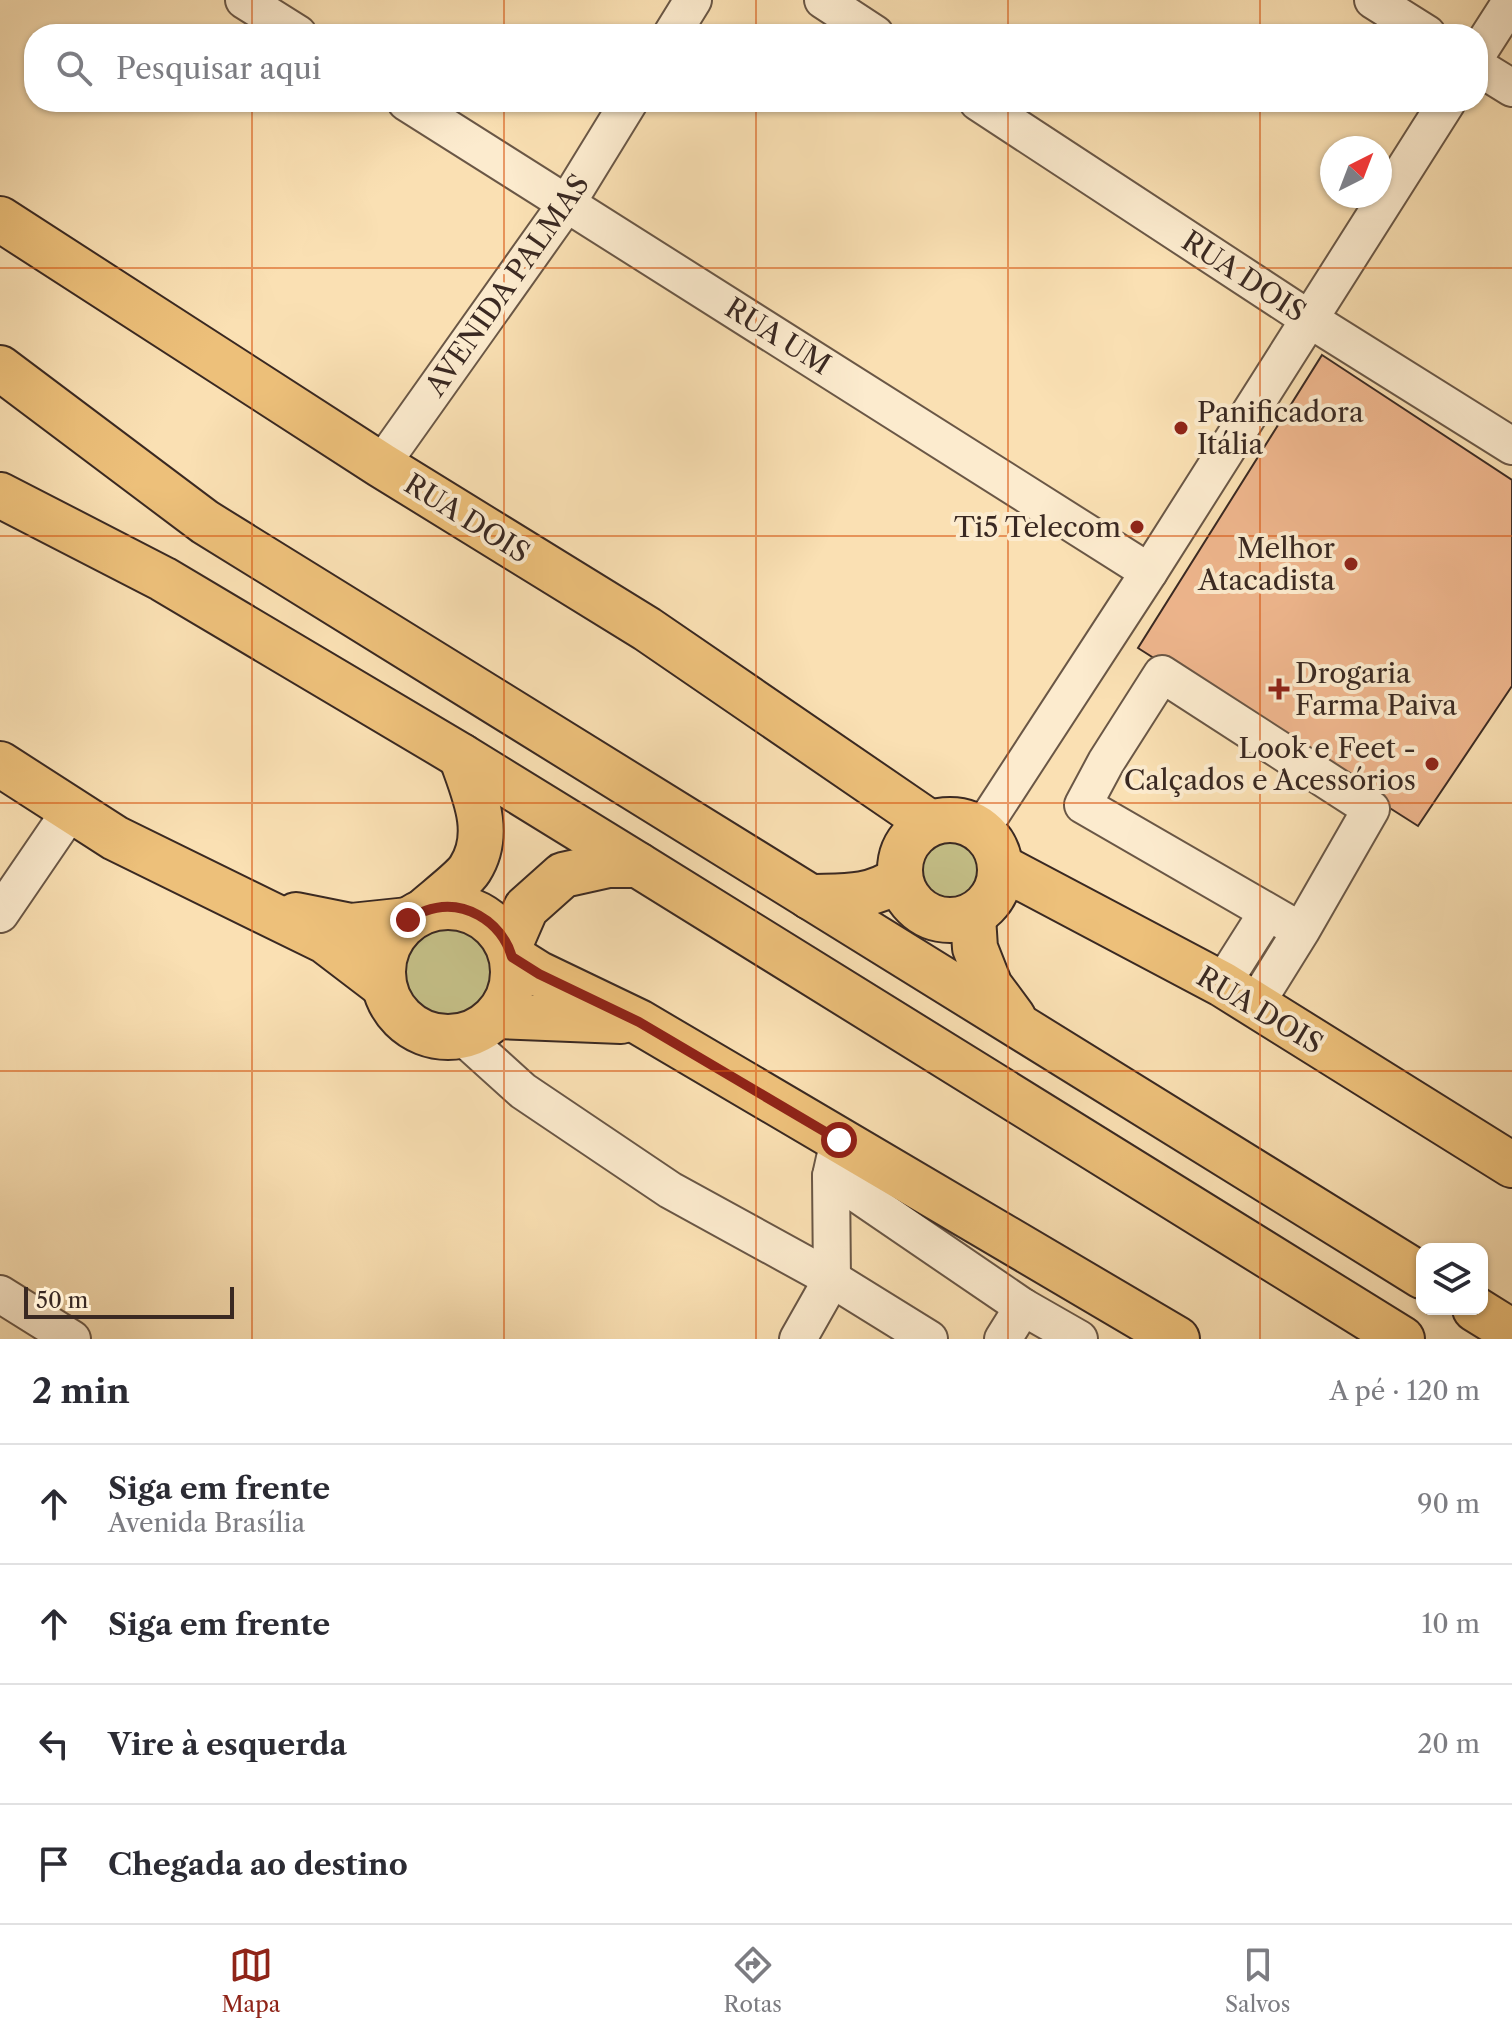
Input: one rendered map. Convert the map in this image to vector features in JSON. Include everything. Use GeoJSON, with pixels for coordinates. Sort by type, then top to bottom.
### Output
{"type":"FeatureCollection","features":[{"type":"Feature","properties":{"kind":"main road","name":"RUA DOIS"},"geometry":{"type":"LineString","coordinates":[[0,219],[381,465],[647,629],[930,823]]}},
{"type":"Feature","properties":{"kind":"main road"},"geometry":{"type":"LineString","coordinates":[[0,368],[205,522],[1416,1272]]}},
{"type":"Feature","properties":{"kind":"main road"},"geometry":{"type":"LineString","coordinates":[[0,495],[163,579],[461,756],[1402,1339]]}},
{"type":"Feature","properties":{"kind":"main road"},"geometry":{"type":"LineString","coordinates":[[461,756],[478,805],[482,840],[469,871],[395,933],[382,967],[384,986],[391,1005],[404,1021],[422,1032],[442,1037],[480,1026],[639,1022]]}},
{"type":"Feature","properties":{"kind":"main road"},"geometry":{"type":"LineString","coordinates":[[0,764],[115,838],[325,941],[384,986]]}},
{"type":"Feature","properties":{"kind":"main road"},"geometry":{"type":"LineString","coordinates":[[956,819],[991,848],[994,896],[973,917],[941,921],[914,907],[899,879],[900,856],[911,836],[930,823],[956,819]]}},
{"type":"Feature","properties":{"kind":"main road","name":"RUA DOIS"},"geometry":{"type":"LineString","coordinates":[[991,848],[1238,995],[1512,1165]]}},
{"type":"Feature","properties":{"kind":"main road"},"geometry":{"type":"LineString","coordinates":[[510,952],[526,908],[563,875],[608,865],[638,865]]}},
{"type":"Feature","properties":{"kind":"main road"},"geometry":{"type":"LineString","coordinates":[[810,897],[863,896],[899,879]]}},
{"type":"Feature","properties":{"kind":"main road"},"geometry":{"type":"LineString","coordinates":[[261,908],[351,926],[416,916],[444,907],[464,909],[482,917],[498,930],[510,952],[513,978],[508,999],[480,1026]]}},
{"type":"Feature","properties":{"kind":"main road"},"geometry":{"type":"LineString","coordinates":[[973,917],[975,948],[990,986],[1022,1028]]}},
{"type":"Feature","properties":{"kind":"main road"},"geometry":{"type":"LineString","coordinates":[[510,952],[539,974],[639,1022],[835,1158],[1177,1339]]}},
{"type":"Feature","properties":{"kind":"main road"},"geometry":{"type":"LineString","coordinates":[[1485,1315],[1512,1332]]}},
{"type":"Feature","properties":{"kind":"street"},"geometry":{"type":"LineString","coordinates":[[244,0],[282,24]]}},
{"type":"Feature","properties":{"kind":"street"},"geometry":{"type":"LineString","coordinates":[[678,24],[693,0]]}},
{"type":"Feature","properties":{"kind":"street"},"geometry":{"type":"LineString","coordinates":[[823,0],[860,24]]}},
{"type":"Feature","properties":{"kind":"street"},"geometry":{"type":"LineString","coordinates":[[1373,0],[1411,24]]}},
{"type":"Feature","properties":{"kind":"street"},"geometry":{"type":"LineString","coordinates":[[1488,37],[1512,0]]}},
{"type":"Feature","properties":{"kind":"street"},"geometry":{"type":"LineString","coordinates":[[1488,73],[1512,88]]}},
{"type":"Feature","properties":{"kind":"street","name":"RUA UM"},"geometry":{"type":"LineString","coordinates":[[422,112],[1149,572]]}},
{"type":"Feature","properties":{"kind":"street","name":"AVENIDA PALMAS"},"geometry":{"type":"LineString","coordinates":[[381,465],[567,203],[623,112]]}},
{"type":"Feature","properties":{"kind":"street","name":"RUA DOIS"},"geometry":{"type":"LineString","coordinates":[[993,112],[1309,319],[1512,446]]}},
{"type":"Feature","properties":{"kind":"street"},"geometry":{"type":"LineString","coordinates":[[991,848],[1149,572],[1441,112]]}},
{"type":"Feature","properties":{"kind":"street"},"geometry":{"type":"LineString","coordinates":[[1238,995],[1301,931],[1371,809],[1162,674],[1106,762],[1083,805],[1301,931]]}},
{"type":"Feature","properties":{"kind":"street"},"geometry":{"type":"LineString","coordinates":[[0,914],[71,810]]}},
{"type":"Feature","properties":{"kind":"street"},"geometry":{"type":"LineString","coordinates":[[1238,995],[1267,913]]}},
{"type":"Feature","properties":{"kind":"street"},"geometry":{"type":"LineString","coordinates":[[480,1026],[523,1091],[670,1190],[832,1279],[929,1339]]}},
{"type":"Feature","properties":{"kind":"street"},"geometry":{"type":"LineString","coordinates":[[798,1339],[832,1279],[835,1158]]}},
{"type":"Feature","properties":{"kind":"street"},"geometry":{"type":"LineString","coordinates":[[835,1158],[1023,1307],[1079,1339]]}},
{"type":"Feature","properties":{"kind":"street"},"geometry":{"type":"LineString","coordinates":[[0,1294],[72,1339]]}},
{"type":"Feature","properties":{"kind":"street"},"geometry":{"type":"LineString","coordinates":[[1003,1339],[1023,1307]]}},
{"type":"Feature","properties":{"kind":"shaded area"},"geometry":{"type":"Polygon","coordinates":[[[943,839],[957,839],[969,844],[978,853],[983,872],[981,885],[974,896],[957,905],[943,905],[931,900],[922,891],[917,879],[917,865],[922,853],[931,844],[943,839]]]}},
{"type":"Feature","properties":{"kind":"shaded area"},"geometry":{"type":"Polygon","coordinates":[[[447,925],[465,928],[480,938],[490,953],[493,971],[490,989],[480,1004],[465,1014],[447,1017],[429,1014],[414,1004],[404,989],[401,971],[404,953],[414,938],[429,928],[447,925]]]}},
{"type":"Feature","properties":{"kind":"building","name":"Melhor Atacadista"},"geometry":{"type":"Polygon","coordinates":[[[1322,355],[1512,480],[1512,686],[1418,826],[1138,648],[1322,355]]]}},
{"type":"Feature","properties":{"kind":"place","name":"Panificadora Itália"},"geometry":{"type":"Point","coordinates":[1181,428]}},
{"type":"Feature","properties":{"kind":"place","name":"Ti5 Telecom"},"geometry":{"type":"Point","coordinates":[1137,527]}},
{"type":"Feature","properties":{"kind":"place","name":"Melhor Atacadista"},"geometry":{"type":"Point","coordinates":[1351,564]}},
{"type":"Feature","properties":{"kind":"place","name":"Drogaria Farma Paiva"},"geometry":{"type":"Point","coordinates":[1279,689]}},
{"type":"Feature","properties":{"kind":"place","name":"Look e Feet - Calçados e Acessórios"},"geometry":{"type":"Point","coordinates":[1432,764]}},
{"type":"Feature","properties":{"kind":"route"},"geometry":{"type":"LineString","coordinates":[[408,920],[424,911],[444,907],[464,909],[482,917],[498,930],[512,957],[539,974],[639,1022],[839,1140]]}}]}
